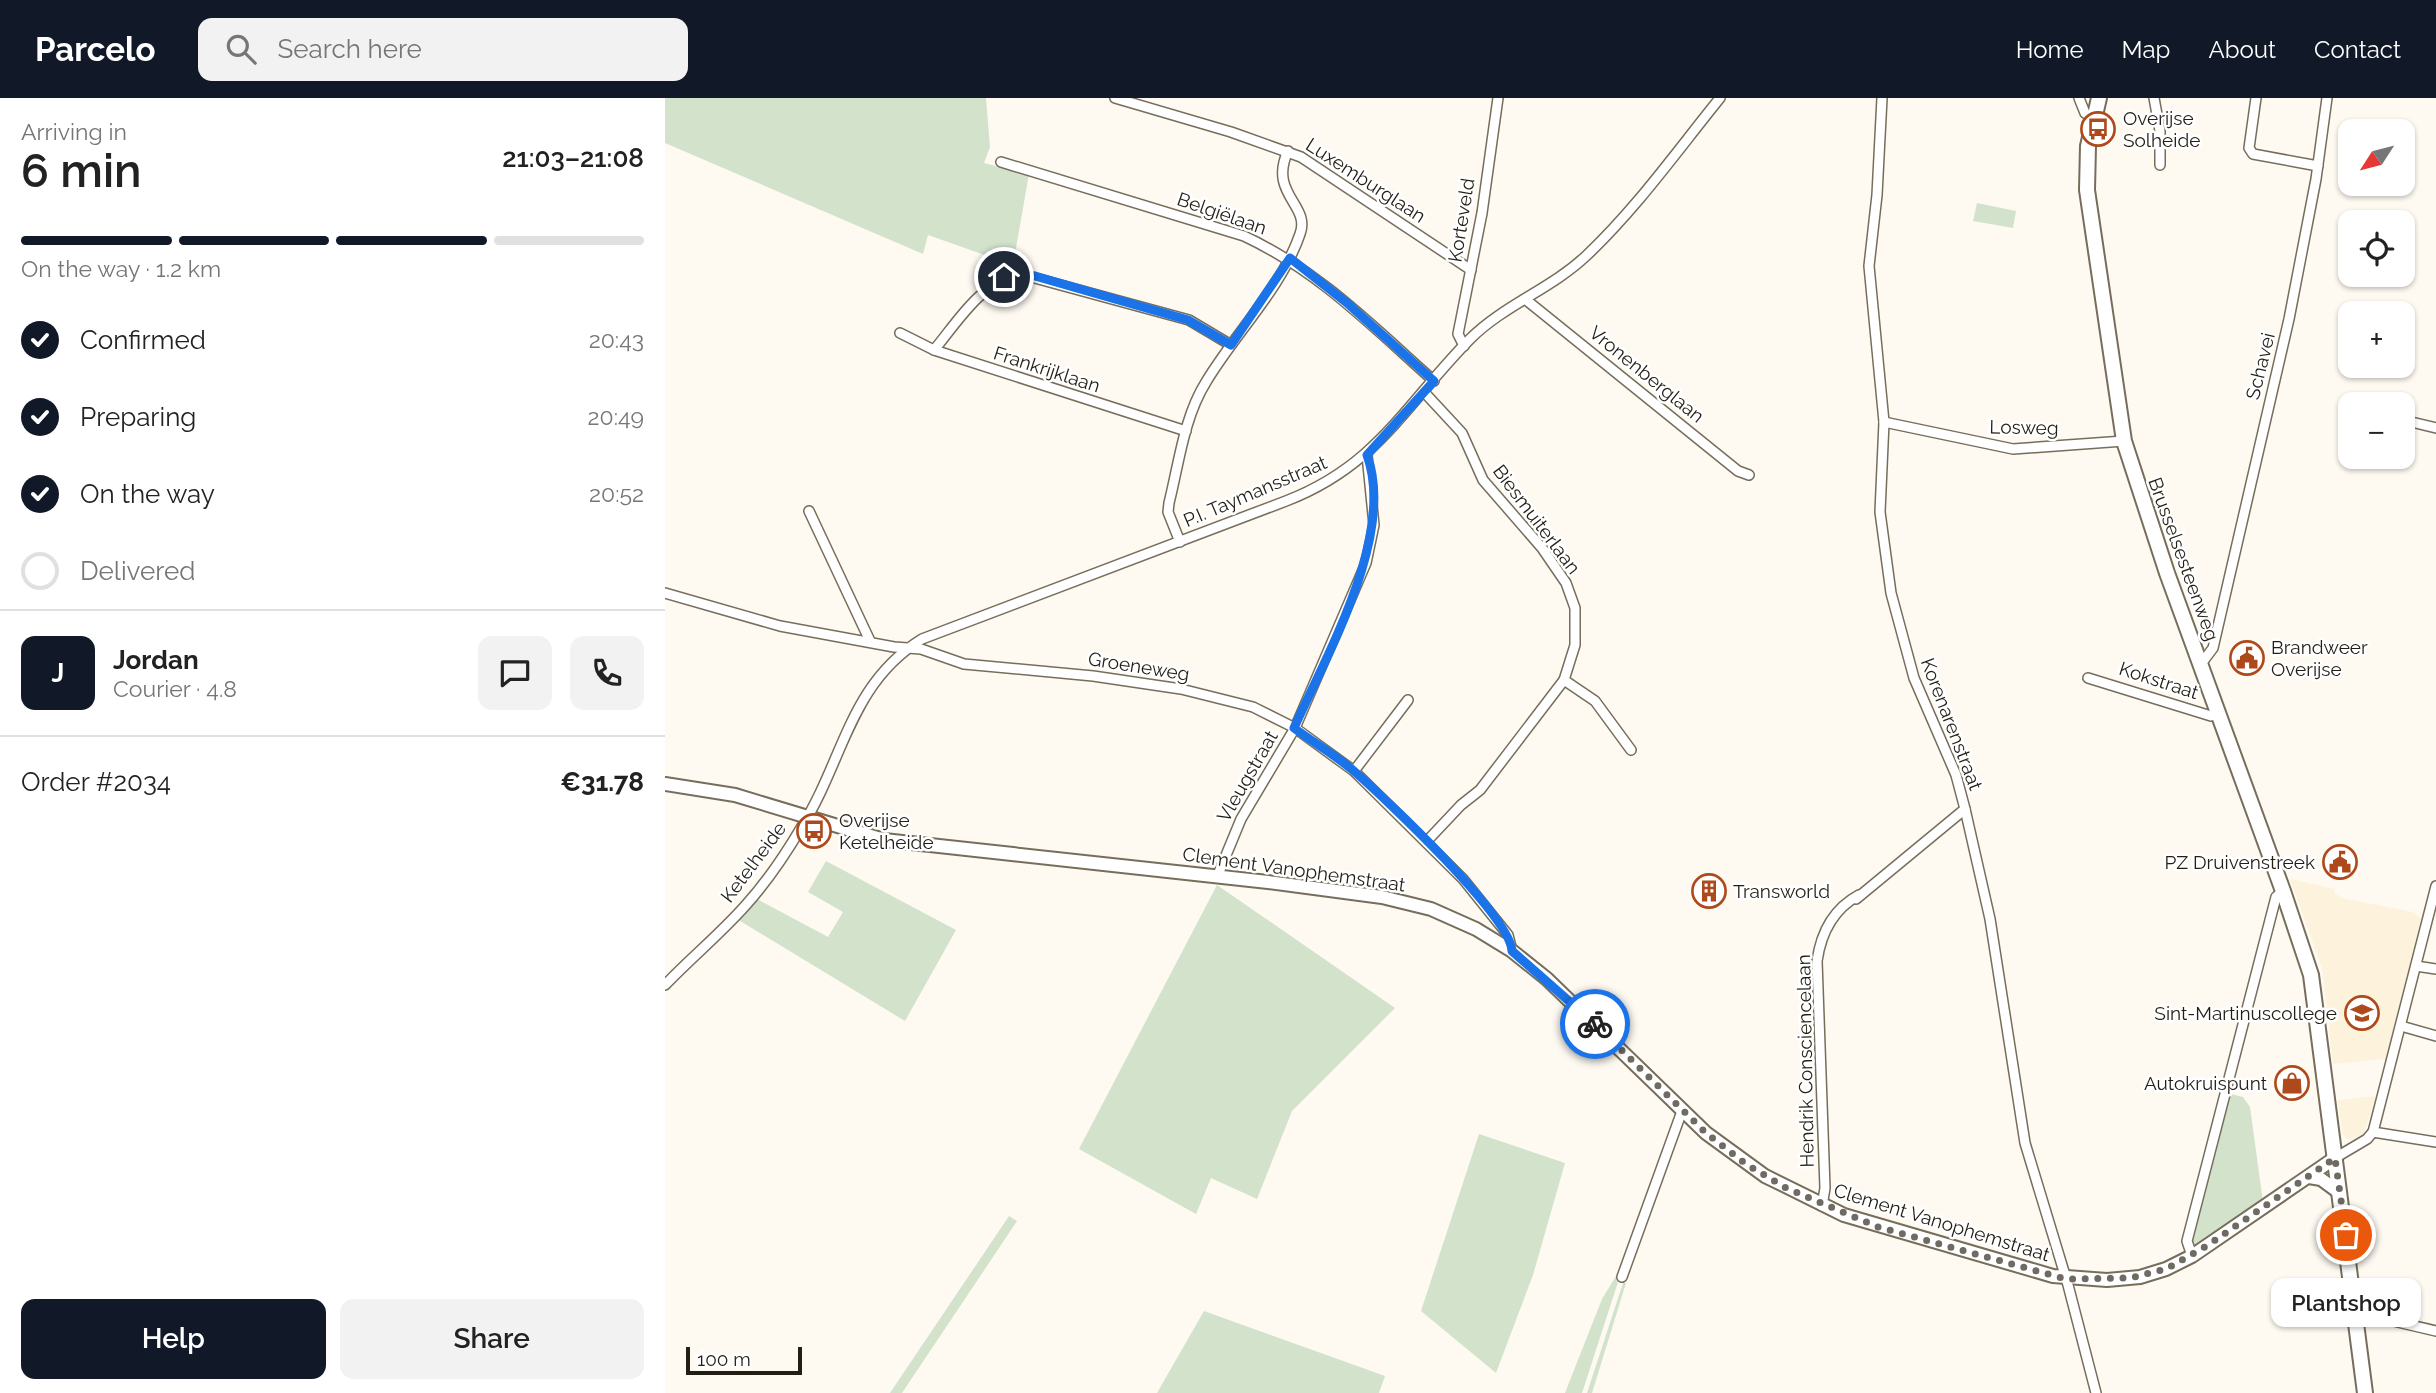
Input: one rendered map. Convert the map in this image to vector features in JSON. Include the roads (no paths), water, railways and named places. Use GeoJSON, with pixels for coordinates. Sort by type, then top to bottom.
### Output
{"type":"FeatureCollection","features":[{"type":"Feature","properties":{"kind":"main road","name":"Brusselsesteenweg"},"geometry":{"type":"LineString","coordinates":[[2099,98],[2093,119],[2087,168],[2089,213],[2124,441],[2137,487],[2311,975],[2365,1393]]}},
{"type":"Feature","properties":{"kind":"street","name":"Luxemburglaan"},"geometry":{"type":"LineString","coordinates":[[1115,98],[1288,150],[1471,270]]}},
{"type":"Feature","properties":{"kind":"street"},"geometry":{"type":"LineString","coordinates":[[1158,110],[1162,98]]}},
{"type":"Feature","properties":{"kind":"street","name":"Korteveld"},"geometry":{"type":"LineString","coordinates":[[1464,346],[1458,334],[1471,270],[1498,98]]}},
{"type":"Feature","properties":{"kind":"street","name":"P.I. Taymansstraat"},"geometry":{"type":"LineString","coordinates":[[807,818],[818,800],[860,702],[887,666],[908,648],[922,639],[1315,490],[1367,455],[1464,346],[1504,312],[1586,257],[1720,98]]}},
{"type":"Feature","properties":{"kind":"street","name":"Korenarenstraat"},"geometry":{"type":"LineString","coordinates":[[1882,98],[1877,195],[1869,266],[1884,422],[1880,512],[1891,593],[1915,678],[1955,775],[1965,809],[1990,919],[2025,1143],[2066,1279],[2096,1393]]}},
{"type":"Feature","properties":{"kind":"street"},"geometry":{"type":"LineString","coordinates":[[2079,98],[2085,113],[2093,119]]}},
{"type":"Feature","properties":{"kind":"street"},"geometry":{"type":"LineString","coordinates":[[2154,98],[2160,131],[2160,165]]}},
{"type":"Feature","properties":{"kind":"street"},"geometry":{"type":"LineString","coordinates":[[2256,98],[2249,148],[2253,154],[2318,166]]}},
{"type":"Feature","properties":{"kind":"street","name":"Schavei"},"geometry":{"type":"LineString","coordinates":[[2201,664],[2209,656],[2214,639],[2289,319],[2318,166],[2327,98]]}},
{"type":"Feature","properties":{"kind":"street"},"geometry":{"type":"LineString","coordinates":[[1180,542],[1168,512],[1186,431],[1205,383],[1290,258],[1302,230],[1301,219],[1281,182],[1280,173],[1288,150]]}},
{"type":"Feature","properties":{"kind":"street","name":"Belgiëlaan"},"geometry":{"type":"LineString","coordinates":[[1001,162],[1244,236],[1290,258],[1347,303],[1434,381]]}},
{"type":"Feature","properties":{"kind":"street"},"geometry":{"type":"LineString","coordinates":[[934,350],[991,285],[1020,274],[1188,320],[1231,345]]}},
{"type":"Feature","properties":{"kind":"street","name":"Vronenberglaan"},"geometry":{"type":"LineString","coordinates":[[1525,299],[1738,471],[1749,475]]}},
{"type":"Feature","properties":{"kind":"street","name":"Frankrijklaan"},"geometry":{"type":"LineString","coordinates":[[900,333],[934,350],[1186,431]]}},
{"type":"Feature","properties":{"kind":"street","name":"Biesmuiterlaan"},"geometry":{"type":"LineString","coordinates":[[1424,392],[1462,433],[1483,480],[1542,548],[1566,583],[1574,608],[1575,645],[1564,680],[1480,790],[1461,805],[1427,841]]}},
{"type":"Feature","properties":{"kind":"street","name":"Losweg"},"geometry":{"type":"LineString","coordinates":[[1884,422],[2013,449],[2124,441]]}},
{"type":"Feature","properties":{"kind":"street"},"geometry":{"type":"LineString","coordinates":[[2415,423],[2436,428]]}},
{"type":"Feature","properties":{"kind":"street","name":"Vleugstraat"},"geometry":{"type":"LineString","coordinates":[[1217,877],[1241,819],[1294,728],[1366,563],[1374,525],[1367,455]]}},
{"type":"Feature","properties":{"kind":"street"},"geometry":{"type":"LineString","coordinates":[[810,511],[870,642]]}},
{"type":"Feature","properties":{"kind":"street","name":"Groeneweg"},"geometry":{"type":"LineString","coordinates":[[665,593],[777,625],[921,649],[964,664],[986,668],[1029,668],[1181,689],[1253,707],[1294,728],[1354,771],[1463,879],[1508,935],[1512,951]]}},
{"type":"Feature","properties":{"kind":"street"},"geometry":{"type":"LineString","coordinates":[[2196,649],[2214,639]]}},
{"type":"Feature","properties":{"kind":"street","name":"Kokstraat"},"geometry":{"type":"LineString","coordinates":[[2088,678],[2211,716],[2219,714]]}},
{"type":"Feature","properties":{"kind":"street"},"geometry":{"type":"LineString","coordinates":[[1564,680],[1595,701],[1631,750]]}},
{"type":"Feature","properties":{"kind":"street"},"geometry":{"type":"LineString","coordinates":[[1354,771],[1408,700]]}},
{"type":"Feature","properties":{"kind":"street","name":"Clement Vanophemstraat"},"geometry":{"type":"LineString","coordinates":[[665,784],[735,795],[807,818],[904,843],[1382,897],[1431,909],[1465,924],[1512,951],[1576,1006],[1682,1111],[1746,1164],[1822,1206],[1878,1227],[2066,1279],[2089,1281],[2140,1277],[2166,1269],[2192,1256],[2335,1158]]}},
{"type":"Feature","properties":{"kind":"street","name":"Hendrik Consciencelaan"},"geometry":{"type":"LineString","coordinates":[[1822,1206],[1825,1188],[1817,961],[1820,942],[1833,919],[1859,895],[1965,809]]}},
{"type":"Feature","properties":{"kind":"street","name":"Ketelheide"},"geometry":{"type":"LineString","coordinates":[[665,985],[746,905],[807,818]]}},
{"type":"Feature","properties":{"kind":"street"},"geometry":{"type":"LineString","coordinates":[[2335,1158],[2367,1139],[2373,1132],[2436,886]]}},
{"type":"Feature","properties":{"kind":"street"},"geometry":{"type":"LineString","coordinates":[[2192,1256],[2187,1241],[2276,897],[2283,891]]}},
{"type":"Feature","properties":{"kind":"street"},"geometry":{"type":"LineString","coordinates":[[2416,966],[2436,970]]}},
{"type":"Feature","properties":{"kind":"street"},"geometry":{"type":"LineString","coordinates":[[2401,1026],[2436,1036]]}},
{"type":"Feature","properties":{"kind":"street"},"geometry":{"type":"LineString","coordinates":[[1622,1277],[1682,1111]]}},
{"type":"Feature","properties":{"kind":"street"},"geometry":{"type":"LineString","coordinates":[[2373,1132],[2436,1142]]}},
{"type":"Feature","properties":{"kind":"street"},"geometry":{"type":"LineString","coordinates":[[2309,1177],[2321,1179],[2340,1193]]}},
{"type":"Feature","properties":{"kind":"street"},"geometry":{"type":"LineString","coordinates":[[2355,1312],[2436,1331]]}},
{"type":"Feature","properties":{"kind":"place","name":"Overijse Solheide"},"geometry":{"type":"Point","coordinates":[2098,129]}},
{"type":"Feature","properties":{"kind":"place","name":"Brandweer Overijse"},"geometry":{"type":"Point","coordinates":[2247,658]}},
{"type":"Feature","properties":{"kind":"place","name":"Overijse Ketelheide"},"geometry":{"type":"Point","coordinates":[814,831]}},
{"type":"Feature","properties":{"kind":"place","name":"PZ Druivenstreek"},"geometry":{"type":"Point","coordinates":[2340,862]}},
{"type":"Feature","properties":{"kind":"place","name":"Transworld"},"geometry":{"type":"Point","coordinates":[1709,891]}},
{"type":"Feature","properties":{"kind":"place","name":"Sint-Martinuscollege"},"geometry":{"type":"Point","coordinates":[2362,1013]}},
{"type":"Feature","properties":{"kind":"place","name":"Autokruispunt"},"geometry":{"type":"Point","coordinates":[2292,1083]}},
{"type":"Feature","properties":{"kind":"place","name":"Plantshop"},"geometry":{"type":"Point","coordinates":[2346,1235]}}]}
